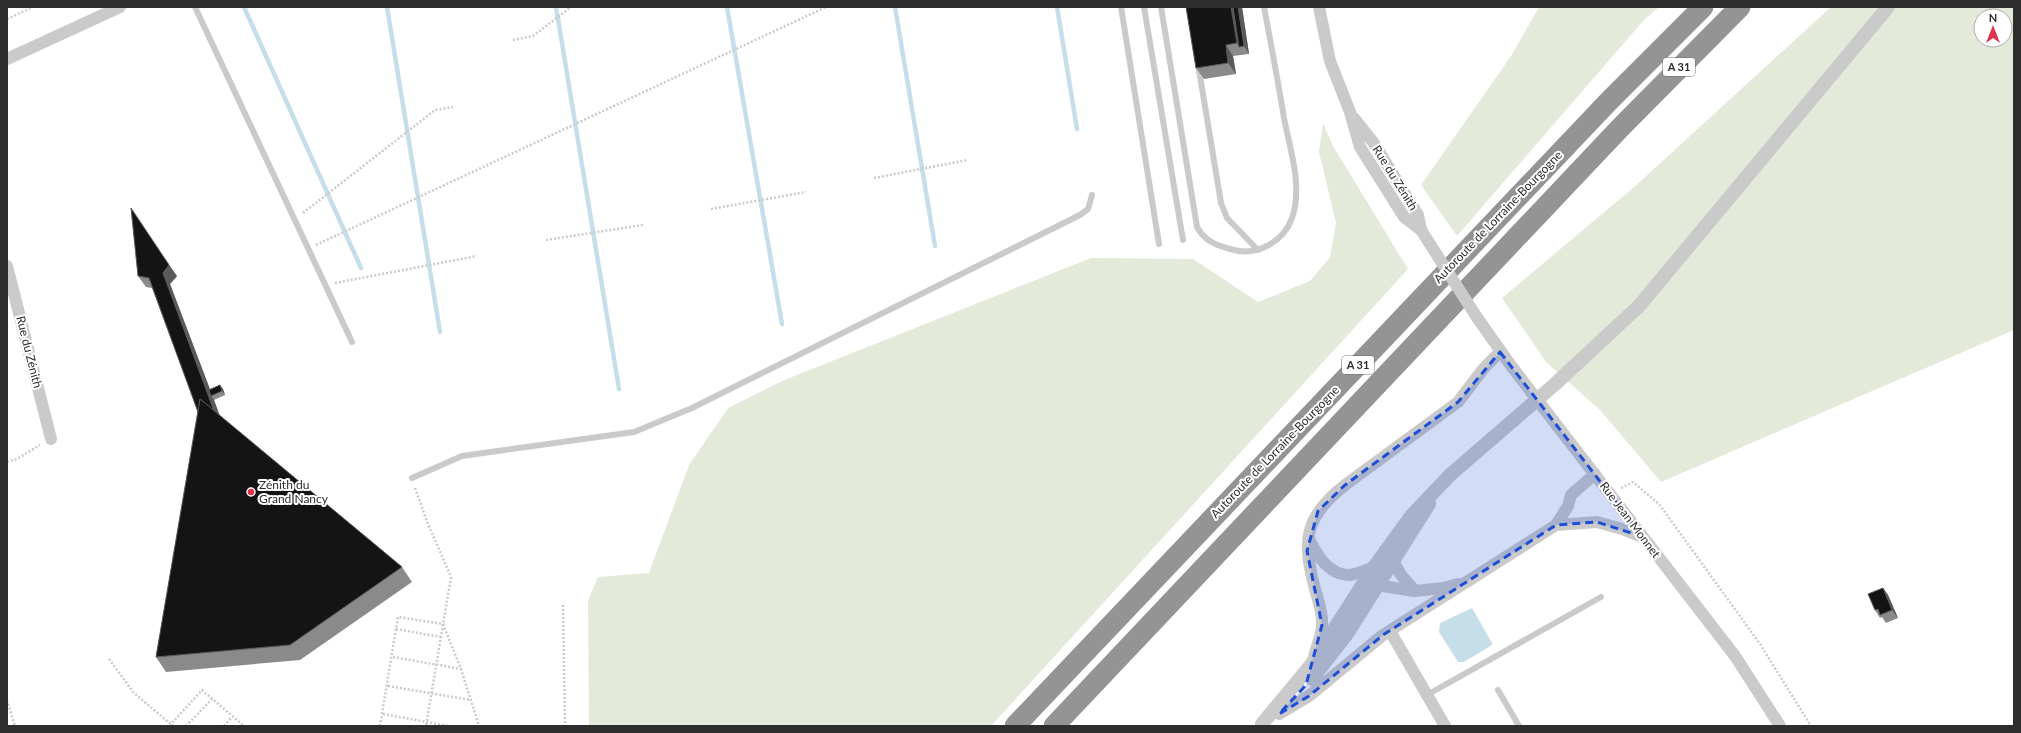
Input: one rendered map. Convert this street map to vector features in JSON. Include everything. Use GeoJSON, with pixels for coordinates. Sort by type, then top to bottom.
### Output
{"type":"FeatureCollection","features":[{"type":"Feature","properties":{"kind":"highway","name":"Autoroute de Lorraine-Bourgogne"},"geometry":{"type":"LineString","coordinates":[[1015,726],[1609,101],[1703,7]]}},
{"type":"Feature","properties":{"kind":"highway","name":"A 31"},"geometry":{"type":"LineString","coordinates":[[1054,726],[1620,128],[1740,7]]}},
{"type":"Feature","properties":{"kind":"street"},"geometry":{"type":"LineString","coordinates":[[7,59],[120,7]]}},
{"type":"Feature","properties":{"kind":"street","name":"Rue du Zénith"},"geometry":{"type":"LineString","coordinates":[[1319,7],[1330,61],[1350,112],[1360,147],[1404,217],[1421,230],[1476,316]]}},
{"type":"Feature","properties":{"kind":"street"},"geometry":{"type":"LineString","coordinates":[[1279,714],[1318,672],[1347,634],[1372,584],[1374,567],[1411,516],[1439,486],[1560,380],[1639,306],[1888,7]]}},
{"type":"Feature","properties":{"kind":"street","name":"Rue du Zénith"},"geometry":{"type":"LineString","coordinates":[[7,266],[51,439]]}},
{"type":"Feature","properties":{"kind":"street","name":"Rue Jean Monnet"},"geometry":{"type":"LineString","coordinates":[[1476,316],[1500,352],[1735,656],[1780,726]]}},
{"type":"Feature","properties":{"kind":"street"},"geometry":{"type":"LineString","coordinates":[[1311,665],[1322,625],[1320,611],[1307,561],[1307,551],[1314,519],[1318,511],[1332,495],[1458,402],[1484,368],[1500,352]]}},
{"type":"Feature","properties":{"kind":"street"},"geometry":{"type":"LineString","coordinates":[[1261,725],[1309,696],[1390,631],[1556,525],[1568,506],[1571,495],[1595,474]]}},
{"type":"Feature","properties":{"kind":"street"},"geometry":{"type":"LineString","coordinates":[[1261,725],[1311,665],[1372,584],[1393,561],[1418,524],[1439,486]]}},
{"type":"Feature","properties":{"kind":"street"},"geometry":{"type":"LineString","coordinates":[[1556,525],[1597,522],[1643,537]]}},
{"type":"Feature","properties":{"kind":"street"},"geometry":{"type":"LineString","coordinates":[[1309,539],[1317,554],[1328,567],[1336,572],[1350,575],[1374,567]]}},
{"type":"Feature","properties":{"kind":"street"},"geometry":{"type":"LineString","coordinates":[[1393,561],[1401,575],[1415,591]]}},
{"type":"Feature","properties":{"kind":"street"},"geometry":{"type":"LineString","coordinates":[[1372,584],[1415,591],[1443,588],[1471,580]]}},
{"type":"Feature","properties":{"kind":"street"},"geometry":{"type":"LineString","coordinates":[[1390,631],[1445,726]]}},
{"type":"Feature","properties":{"kind":"lane"},"geometry":{"type":"LineString","coordinates":[[195,7],[352,342]]}},
{"type":"Feature","properties":{"kind":"lane"},"geometry":{"type":"LineString","coordinates":[[1120,7],[1159,244]]}},
{"type":"Feature","properties":{"kind":"lane"},"geometry":{"type":"LineString","coordinates":[[1144,7],[1183,240]]}},
{"type":"Feature","properties":{"kind":"lane"},"geometry":{"type":"LineString","coordinates":[[1161,7],[1197,227],[1201,235],[1208,242],[1238,251],[1258,250],[1278,240],[1286,230],[1292,218],[1296,187],[1264,7]]}},
{"type":"Feature","properties":{"kind":"lane"},"geometry":{"type":"LineString","coordinates":[[1196,54],[1221,203],[1227,218],[1258,250]]}},
{"type":"Feature","properties":{"kind":"lane"},"geometry":{"type":"LineString","coordinates":[[412,478],[462,456],[634,432],[684,411],[1080,215],[1088,209],[1092,195]]}},
{"type":"Feature","properties":{"kind":"lane"},"geometry":{"type":"LineString","coordinates":[[1427,695],[1601,597]]}},
{"type":"Feature","properties":{"kind":"lane"},"geometry":{"type":"LineString","coordinates":[[1498,690],[1518,726]]}},
{"type":"Feature","properties":{"kind":"path"},"geometry":{"type":"LineString","coordinates":[[7,19],[33,7]]}},
{"type":"Feature","properties":{"kind":"path"},"geometry":{"type":"LineString","coordinates":[[513,40],[534,36],[570,7]]}},
{"type":"Feature","properties":{"kind":"path"},"geometry":{"type":"LineString","coordinates":[[308,249],[826,7]]}},
{"type":"Feature","properties":{"kind":"path"},"geometry":{"type":"LineString","coordinates":[[294,220],[435,110],[453,107]]}},
{"type":"Feature","properties":{"kind":"path"},"geometry":{"type":"LineString","coordinates":[[874,178],[968,160]]}},
{"type":"Feature","properties":{"kind":"path"},"geometry":{"type":"LineString","coordinates":[[711,208],[806,192]]}},
{"type":"Feature","properties":{"kind":"path"},"geometry":{"type":"LineString","coordinates":[[546,240],[643,225]]}},
{"type":"Feature","properties":{"kind":"path"},"geometry":{"type":"LineString","coordinates":[[325,285],[477,256]]}},
{"type":"Feature","properties":{"kind":"path"},"geometry":{"type":"LineString","coordinates":[[7,462],[18,459],[51,439]]}},
{"type":"Feature","properties":{"kind":"path"},"geometry":{"type":"LineString","coordinates":[[412,478],[428,524],[451,577],[427,724]]}},
{"type":"Feature","properties":{"kind":"path"},"geometry":{"type":"LineString","coordinates":[[1610,495],[1627,484],[1633,482],[1659,504],[1760,644],[1811,726]]}},
{"type":"Feature","properties":{"kind":"path"},"geometry":{"type":"LineString","coordinates":[[563,605],[565,726]]}},
{"type":"Feature","properties":{"kind":"path"},"geometry":{"type":"LineString","coordinates":[[380,726],[393,657],[398,617],[443,624]]}},
{"type":"Feature","properties":{"kind":"path"},"geometry":{"type":"LineString","coordinates":[[443,624],[461,669],[479,726]]}},
{"type":"Feature","properties":{"kind":"path"},"geometry":{"type":"LineString","coordinates":[[396,629],[441,637]]}},
{"type":"Feature","properties":{"kind":"path"},"geometry":{"type":"LineString","coordinates":[[393,657],[461,669]]}},
{"type":"Feature","properties":{"kind":"path"},"geometry":{"type":"LineString","coordinates":[[108,659],[134,693],[172,725],[202,690],[244,726]]}},
{"type":"Feature","properties":{"kind":"path"},"geometry":{"type":"LineString","coordinates":[[388,686],[471,700]]}},
{"type":"Feature","properties":{"kind":"path"},"geometry":{"type":"LineString","coordinates":[[186,726],[212,699]]}},
{"type":"Feature","properties":{"kind":"path"},"geometry":{"type":"LineString","coordinates":[[7,700],[15,726]]}},
{"type":"Feature","properties":{"kind":"path"},"geometry":{"type":"LineString","coordinates":[[383,714],[427,724],[449,726]]}},
{"type":"Feature","properties":{"kind":"path"},"geometry":{"type":"LineString","coordinates":[[224,726],[232,717]]}},
{"type":"Feature","properties":{"kind":"highlighted area"},"geometry":{"type":"Polygon","coordinates":[[[1500,352],[1643,537],[1597,522],[1556,525],[1383,635],[1309,696],[1279,714],[1306,685],[1322,625],[1307,551],[1318,511],[1345,485],[1458,402],[1500,352]]]}},
{"type":"Feature","properties":{"kind":"green space"},"geometry":{"type":"Polygon","coordinates":[[[1539,7],[1659,7],[1644,20],[1457,236],[1421,185],[1511,56],[1539,7]]]}},
{"type":"Feature","properties":{"kind":"green space"},"geometry":{"type":"Polygon","coordinates":[[[1831,7],[2014,7],[2014,330],[1661,482],[1600,410],[1546,362],[1502,298],[1633,188],[1831,7]]]}},
{"type":"Feature","properties":{"kind":"green space"},"geometry":{"type":"Polygon","coordinates":[[[1323,123],[1333,146],[1408,269],[991,726],[589,726],[588,601],[598,577],[649,573],[689,465],[728,408],[782,381],[1091,258],[1193,259],[1258,302],[1310,281],[1330,257],[1336,223],[1319,152],[1323,123]]]}},
{"type":"Feature","properties":{"kind":"water"},"geometry":{"type":"Polygon","coordinates":[[[1472,608],[1492,645],[1464,662],[1458,662],[1439,632],[1440,623],[1472,608]]]}},
{"type":"Feature","properties":{"kind":"building"},"geometry":{"type":"Polygon","coordinates":[[[1186,7],[1231,7],[1237,43],[1226,45],[1228,63],[1196,68],[1186,7]]]}},
{"type":"Feature","properties":{"kind":"building"},"geometry":{"type":"Polygon","coordinates":[[[1233,7],[1238,7],[1244,46],[1239,47],[1233,7]]]}},
{"type":"Feature","properties":{"kind":"building"},"geometry":{"type":"Polygon","coordinates":[[[131,208],[169,265],[163,273],[214,411],[200,399],[198,412],[149,278],[138,276],[131,208]]]}},
{"type":"Feature","properties":{"kind":"building"},"geometry":{"type":"Polygon","coordinates":[[[220,385],[222,391],[211,396],[209,390],[220,385]]]}},
{"type":"Feature","properties":{"kind":"building","name":"Zénith du Grand Nancy"},"geometry":{"type":"Polygon","coordinates":[[[200,399],[402,567],[290,645],[156,657],[200,399]]]}},
{"type":"Feature","properties":{"kind":"building"},"geometry":{"type":"Polygon","coordinates":[[[1883,588],[1892,610],[1880,615],[1878,609],[1875,610],[1868,594],[1883,588]]]}},
{"type":"Feature","properties":{"kind":"waterway"},"geometry":{"type":"LineString","coordinates":[[244,7],[361,268]]}},
{"type":"Feature","properties":{"kind":"waterway"},"geometry":{"type":"LineString","coordinates":[[387,7],[440,332]]}},
{"type":"Feature","properties":{"kind":"waterway"},"geometry":{"type":"LineString","coordinates":[[556,7],[619,389]]}},
{"type":"Feature","properties":{"kind":"waterway"},"geometry":{"type":"LineString","coordinates":[[727,7],[782,324]]}},
{"type":"Feature","properties":{"kind":"waterway"},"geometry":{"type":"LineString","coordinates":[[895,7],[935,246]]}},
{"type":"Feature","properties":{"kind":"waterway"},"geometry":{"type":"LineString","coordinates":[[1057,7],[1077,129]]}},
{"type":"Feature","properties":{"kind":"place","name":"Zénith du Grand Nancy"},"geometry":{"type":"Point","coordinates":[251,492]}}]}
